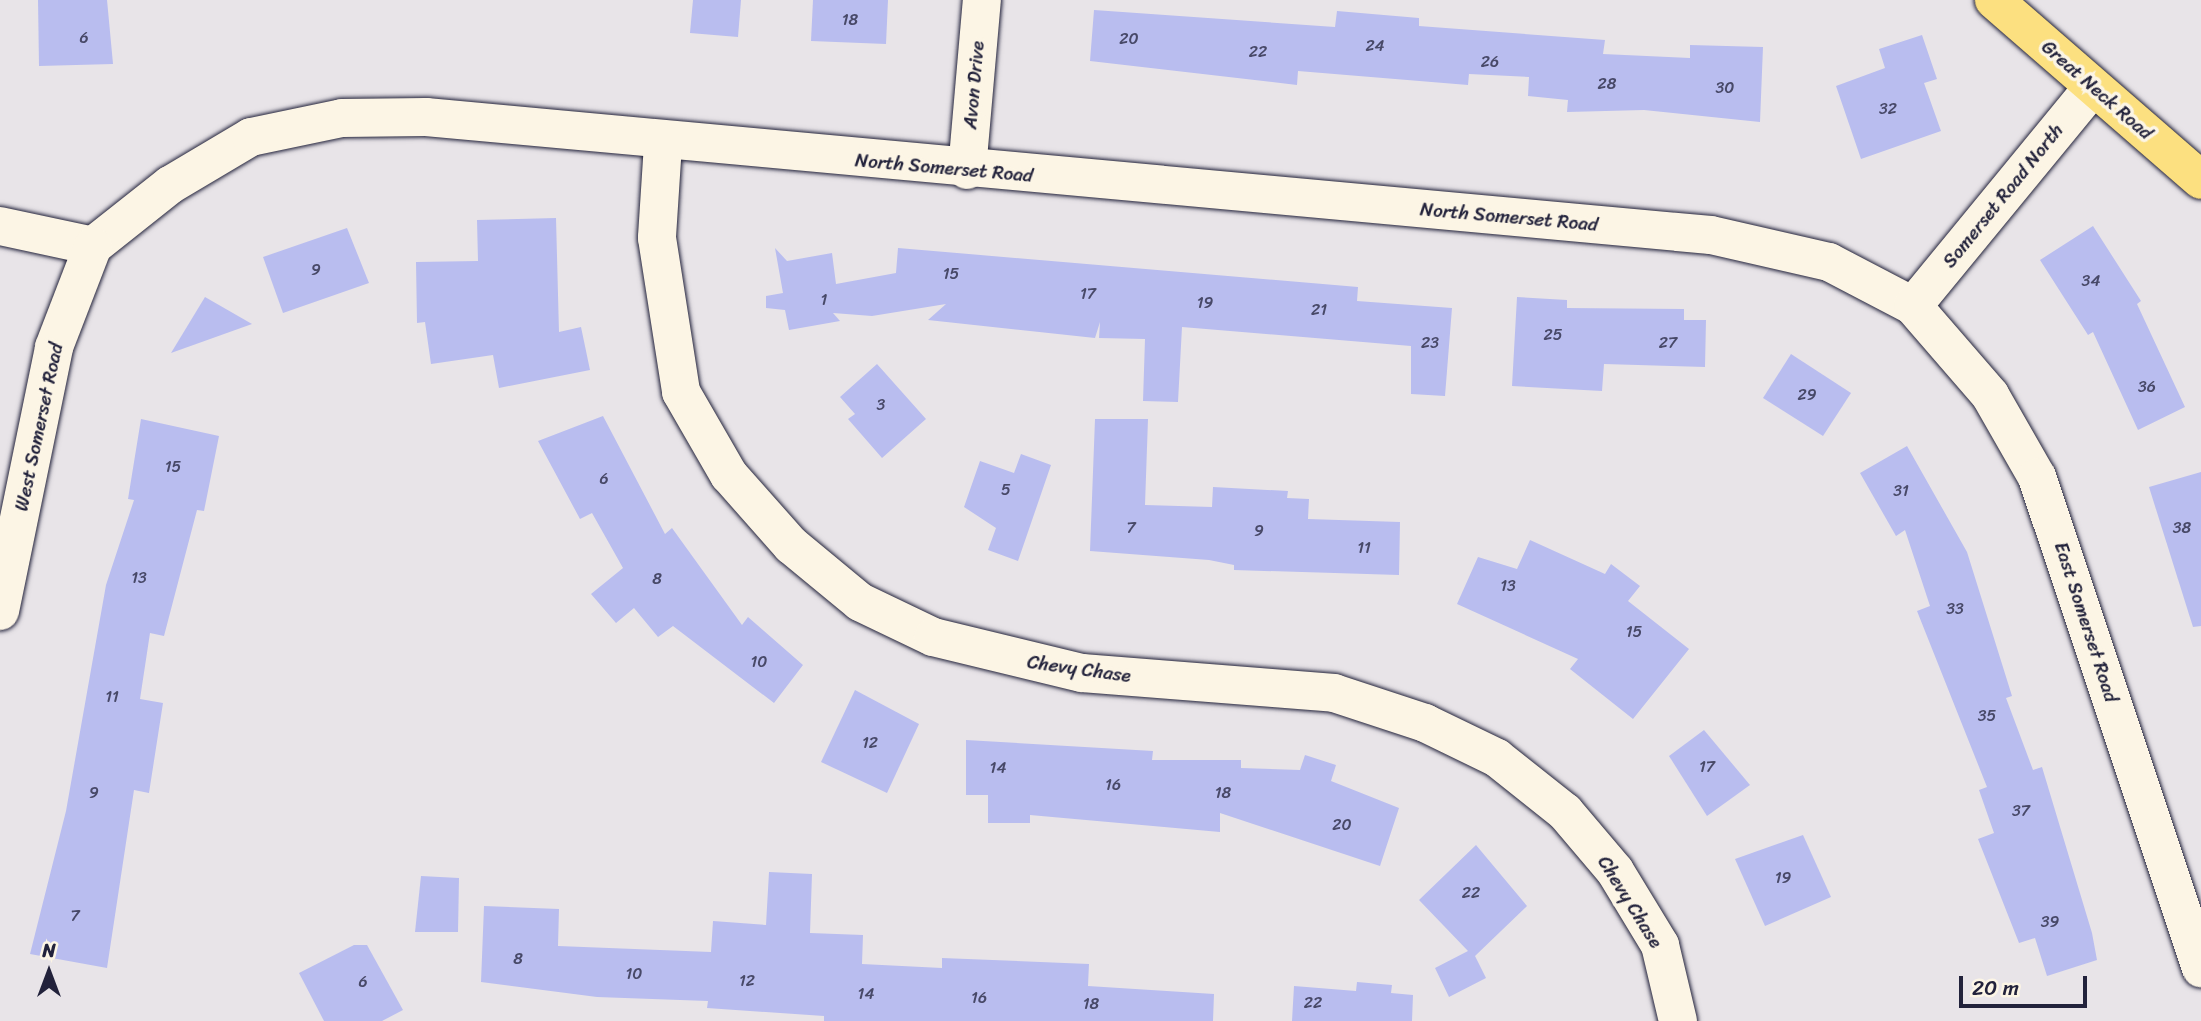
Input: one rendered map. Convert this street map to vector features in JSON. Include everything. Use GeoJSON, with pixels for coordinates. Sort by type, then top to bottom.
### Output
{"type":"FeatureCollection","features":[{"type":"Feature","properties":{"kind":"main road","name":"Great Neck Road"},"geometry":{"type":"LineString","coordinates":[[1994,0],[2201,180]]}},
{"type":"Feature","properties":{"kind":"street","name":"Avon Drive"},"geometry":{"type":"LineString","coordinates":[[967,170],[982,0]]}},
{"type":"Feature","properties":{"kind":"street","name":"Somerset Road North"},"geometry":{"type":"LineString","coordinates":[[1913,306],[2094,87]]}},
{"type":"Feature","properties":{"kind":"street","name":"North Somerset Road"},"geometry":{"type":"LineString","coordinates":[[93,246],[170,185],[250,137],[342,118],[426,117],[663,144],[1711,235],[1829,262],[1913,306]]}},
{"type":"Feature","properties":{"kind":"street","name":"Chevy Chase"},"geometry":{"type":"LineString","coordinates":[[663,144],[657,238],[681,392],[729,475],[791,545],[860,602],[933,637],[1082,673],[1334,693],[1425,723],[1497,758],[1565,812],[1615,871],[1660,945],[1678,1021]]}},
{"type":"Feature","properties":{"kind":"street"},"geometry":{"type":"LineString","coordinates":[[0,226],[93,246]]}},
{"type":"Feature","properties":{"kind":"street","name":"West Somerset Road"},"geometry":{"type":"LineString","coordinates":[[0,611],[54,347],[93,246]]}},
{"type":"Feature","properties":{"kind":"street","name":"East Somerset Road"},"geometry":{"type":"LineString","coordinates":[[1913,306],[1990,395],[2038,477],[2201,968]]}},
{"type":"Feature","properties":{"kind":"building"},"geometry":{"type":"Polygon","coordinates":[[[38,0],[107,0],[113,64],[39,66],[38,0]]]}},
{"type":"Feature","properties":{"kind":"building"},"geometry":{"type":"Polygon","coordinates":[[[693,0],[741,0],[738,37],[690,33],[693,0]]]}},
{"type":"Feature","properties":{"kind":"building"},"geometry":{"type":"Polygon","coordinates":[[[813,0],[888,0],[886,44],[811,41],[813,0]]]}},
{"type":"Feature","properties":{"kind":"building"},"geometry":{"type":"Polygon","coordinates":[[[1094,10],[1335,27],[1337,11],[1419,18],[1419,26],[1605,40],[1603,54],[1690,58],[1690,45],[1763,47],[1760,122],[1644,110],[1567,112],[1568,100],[1528,96],[1529,77],[1469,74],[1468,85],[1298,71],[1297,85],[1090,61],[1094,10]]]}},
{"type":"Feature","properties":{"kind":"building"},"geometry":{"type":"Polygon","coordinates":[[[1922,35],[1937,79],[1924,83],[1941,131],[1861,159],[1836,86],[1885,68],[1879,49],[1922,35]]]}},
{"type":"Feature","properties":{"kind":"building"},"geometry":{"type":"Polygon","coordinates":[[[556,218],[559,332],[581,327],[590,370],[499,388],[493,355],[431,364],[425,322],[417,323],[416,262],[478,261],[477,220],[556,218]]]}},
{"type":"Feature","properties":{"kind":"building"},"geometry":{"type":"Polygon","coordinates":[[[2093,226],[2141,301],[2137,304],[2185,407],[2138,430],[2093,332],[2088,335],[2040,260],[2093,226]]]}},
{"type":"Feature","properties":{"kind":"building"},"geometry":{"type":"Polygon","coordinates":[[[347,228],[369,283],[283,313],[263,257],[347,228]]]}},
{"type":"Feature","properties":{"kind":"building"},"geometry":{"type":"Polygon","coordinates":[[[775,248],[787,261],[832,253],[836,284],[896,273],[898,248],[1358,287],[1357,301],[1452,308],[1445,396],[1411,394],[1411,346],[1182,327],[1178,402],[1143,401],[1145,339],[1099,338],[1100,322],[1095,338],[928,320],[946,304],[872,316],[833,313],[840,321],[789,330],[785,310],[766,308],[766,296],[783,293],[775,248]]]}},
{"type":"Feature","properties":{"kind":"building"},"geometry":{"type":"Polygon","coordinates":[[[205,297],[252,324],[171,353],[205,297]]]}},
{"type":"Feature","properties":{"kind":"building"},"geometry":{"type":"Polygon","coordinates":[[[1517,297],[1567,300],[1567,308],[1684,309],[1684,320],[1706,320],[1705,367],[1604,364],[1602,391],[1512,386],[1517,297]]]}},
{"type":"Feature","properties":{"kind":"building"},"geometry":{"type":"Polygon","coordinates":[[[1791,354],[1851,393],[1823,436],[1763,398],[1791,354]]]}},
{"type":"Feature","properties":{"kind":"building"},"geometry":{"type":"Polygon","coordinates":[[[877,364],[926,419],[882,458],[848,419],[855,414],[840,397],[877,364]]]}},
{"type":"Feature","properties":{"kind":"building"},"geometry":{"type":"Polygon","coordinates":[[[603,416],[665,534],[672,528],[742,625],[748,617],[803,665],[774,703],[673,626],[658,637],[634,608],[616,623],[591,594],[623,568],[592,513],[580,519],[538,441],[603,416]]]}},
{"type":"Feature","properties":{"kind":"building"},"geometry":{"type":"Polygon","coordinates":[[[141,419],[219,436],[204,511],[197,510],[164,636],[150,633],[140,699],[163,703],[149,793],[134,790],[107,968],[30,954],[66,811],[106,585],[134,500],[128,499],[141,419]]]}},
{"type":"Feature","properties":{"kind":"building"},"geometry":{"type":"Polygon","coordinates":[[[1095,419],[1148,419],[1145,505],[1212,507],[1213,487],[1288,491],[1287,498],[1309,499],[1308,519],[1400,522],[1399,575],[1234,570],[1234,565],[1209,560],[1090,551],[1095,419]]]}},
{"type":"Feature","properties":{"kind":"building"},"geometry":{"type":"Polygon","coordinates":[[[1907,446],[1967,552],[2012,696],[2006,698],[2033,770],[2042,767],[2092,933],[2097,960],[2047,976],[2035,938],[2019,943],[1978,839],[1994,833],[1979,790],[1987,787],[1917,611],[1930,606],[1905,530],[1896,536],[1860,473],[1907,446]]]}},
{"type":"Feature","properties":{"kind":"building"},"geometry":{"type":"Polygon","coordinates":[[[1021,454],[1051,465],[1018,561],[988,550],[996,528],[964,507],[980,461],[1014,473],[1021,454]]]}},
{"type":"Feature","properties":{"kind":"building"},"geometry":{"type":"Polygon","coordinates":[[[2201,472],[2201,626],[2193,627],[2149,487],[2201,472]]]}},
{"type":"Feature","properties":{"kind":"building"},"geometry":{"type":"Polygon","coordinates":[[[1530,540],[1605,574],[1611,564],[1640,586],[1628,601],[1689,649],[1633,719],[1570,669],[1578,659],[1457,604],[1478,557],[1517,569],[1530,540]]]}},
{"type":"Feature","properties":{"kind":"building"},"geometry":{"type":"Polygon","coordinates":[[[855,690],[919,724],[887,793],[821,762],[855,690]]]}},
{"type":"Feature","properties":{"kind":"building"},"geometry":{"type":"Polygon","coordinates":[[[1704,730],[1750,785],[1707,816],[1669,756],[1704,730]]]}},
{"type":"Feature","properties":{"kind":"building"},"geometry":{"type":"Polygon","coordinates":[[[966,740],[1153,751],[1152,760],[1241,760],[1241,768],[1300,770],[1305,755],[1336,765],[1331,781],[1399,808],[1380,866],[1220,813],[1220,832],[1030,815],[1030,823],[988,823],[988,795],[966,795],[966,740]]]}},
{"type":"Feature","properties":{"kind":"building"},"geometry":{"type":"Polygon","coordinates":[[[1803,835],[1831,897],[1765,926],[1735,859],[1803,835]]]}},
{"type":"Feature","properties":{"kind":"building"},"geometry":{"type":"Polygon","coordinates":[[[1476,845],[1527,906],[1475,956],[1486,978],[1449,997],[1435,968],[1468,951],[1419,900],[1476,845]]]}},
{"type":"Feature","properties":{"kind":"building"},"geometry":{"type":"Polygon","coordinates":[[[769,872],[812,874],[810,933],[863,935],[862,964],[942,968],[942,958],[1089,964],[1088,986],[1214,994],[1213,1021],[824,1021],[824,1016],[707,1008],[708,1001],[597,997],[481,982],[484,906],[559,909],[558,946],[711,952],[713,921],[766,925],[769,872]]]}},
{"type":"Feature","properties":{"kind":"building"},"geometry":{"type":"Polygon","coordinates":[[[421,876],[459,878],[458,932],[415,932],[421,876]]]}},
{"type":"Feature","properties":{"kind":"building"},"geometry":{"type":"Polygon","coordinates":[[[354,945],[367,945],[403,1010],[382,1021],[324,1021],[299,973],[354,945]]]}},
{"type":"Feature","properties":{"kind":"building"},"geometry":{"type":"Polygon","coordinates":[[[1357,982],[1392,985],[1391,993],[1413,995],[1412,1021],[1292,1021],[1294,986],[1356,991],[1357,982]]]}}]}
